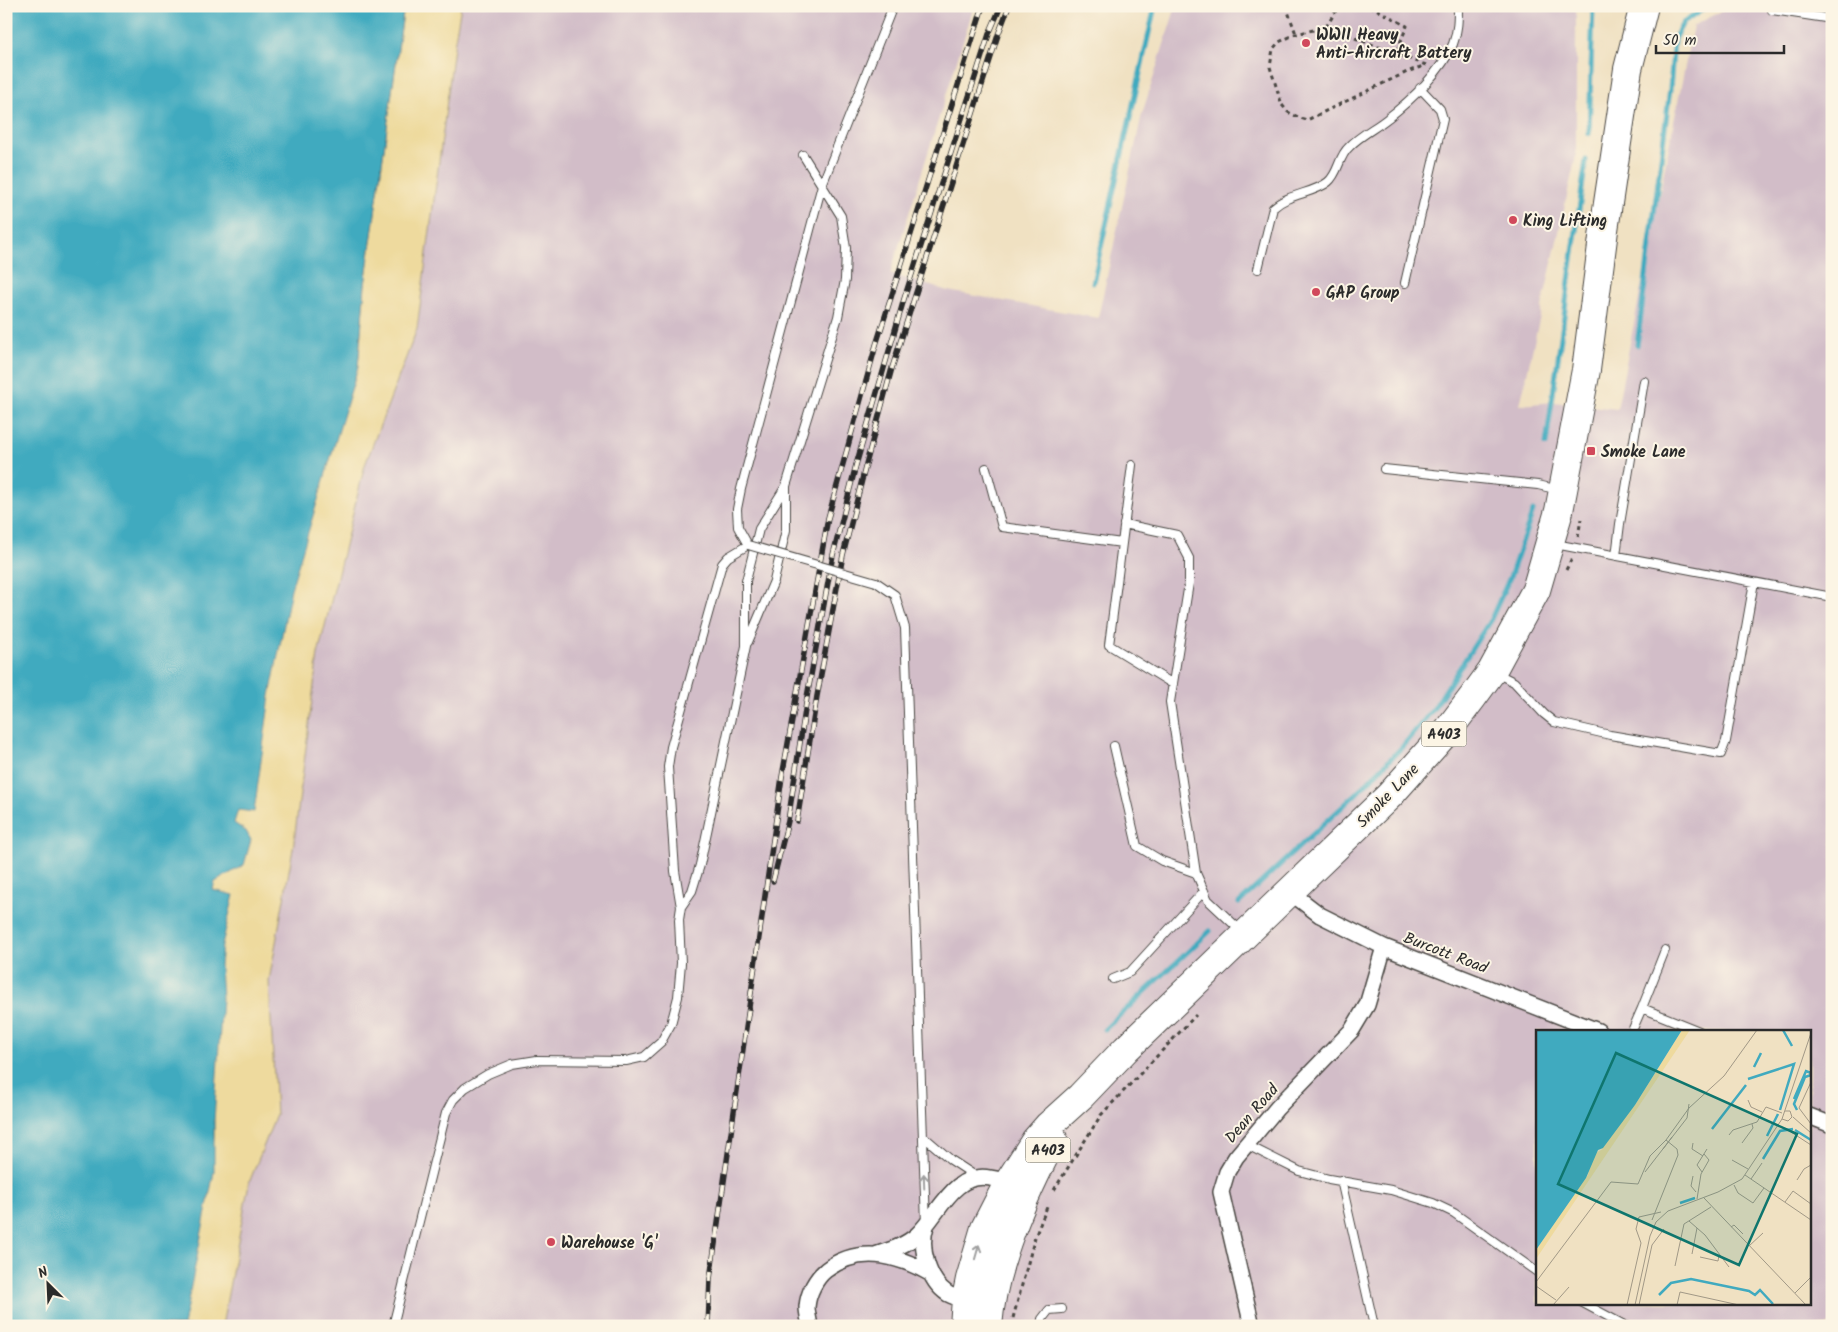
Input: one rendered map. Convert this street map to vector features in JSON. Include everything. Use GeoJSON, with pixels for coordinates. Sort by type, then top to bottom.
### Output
{"type":"FeatureCollection","features":[{"type":"Feature","properties":{"kind":"highway","name":"Smoke Lane"},"geometry":{"type":"LineString","coordinates":[[1081,1096],[1126,1049],[1290,892],[1403,780],[1448,730],[1492,671],[1536,590],[1563,546],[1563,491],[1586,370],[1604,230],[1628,69],[1644,6]]}},
{"type":"Feature","properties":{"kind":"highway","name":"A403"},"geometry":{"type":"LineString","coordinates":[[964,1326],[966,1299],[978,1246],[992,1212],[1035,1141],[1048,1125],[1081,1096]]}},
{"type":"Feature","properties":{"kind":"highway","name":"A403"},"geometry":{"type":"LineString","coordinates":[[988,1326],[993,1287],[1021,1208],[1054,1138],[1081,1096]]}},
{"type":"Feature","properties":{"kind":"street","name":"Burcott Road"},"geometry":{"type":"LineString","coordinates":[[1290,892],[1320,915],[1384,947],[1595,1030]]}},
{"type":"Feature","properties":{"kind":"street","name":"Dean Road"},"geometry":{"type":"LineString","coordinates":[[1252,1326],[1221,1192],[1227,1172],[1236,1157],[1277,1108],[1352,1030],[1367,1005],[1384,947]]}},
{"type":"Feature","properties":{"kind":"street"},"geometry":{"type":"LineString","coordinates":[[1810,1116],[1832,1125]]}},
{"type":"Feature","properties":{"kind":"street"},"geometry":{"type":"LineString","coordinates":[[875,1255],[905,1244],[926,1226],[951,1192],[979,1178],[992,1178],[1008,1183],[1017,1193],[1021,1208]]}},
{"type":"Feature","properties":{"kind":"street"},"geometry":{"type":"LineString","coordinates":[[926,1226],[923,1236],[926,1261],[932,1274],[946,1292],[955,1297],[974,1300],[980,1298],[993,1287]]}},
{"type":"Feature","properties":{"kind":"street"},"geometry":{"type":"LineString","coordinates":[[810,1326],[807,1306],[812,1288],[819,1275],[834,1264],[851,1256],[875,1255],[907,1262],[932,1274]]}},
{"type":"Feature","properties":{"kind":"lane"},"geometry":{"type":"LineString","coordinates":[[893,6],[822,185],[737,509],[738,527],[748,545],[876,582],[895,595],[905,628],[926,1226]]}},
{"type":"Feature","properties":{"kind":"lane"},"geometry":{"type":"LineString","coordinates":[[1258,269],[1273,208],[1286,199],[1327,183],[1334,175],[1347,149],[1390,117],[1420,88],[1449,52],[1458,24],[1458,6]]}},
{"type":"Feature","properties":{"kind":"lane"},"geometry":{"type":"LineString","coordinates":[[1772,10],[1832,19]]}},
{"type":"Feature","properties":{"kind":"lane"},"geometry":{"type":"LineString","coordinates":[[1405,283],[1442,119],[1440,109],[1420,88]]}},
{"type":"Feature","properties":{"kind":"lane"},"geometry":{"type":"LineString","coordinates":[[746,646],[746,581],[759,529],[786,486],[838,317],[845,280],[846,248],[841,216],[803,154]]}},
{"type":"Feature","properties":{"kind":"lane"},"geometry":{"type":"LineString","coordinates":[[1616,556],[1644,381]]}},
{"type":"Feature","properties":{"kind":"lane"},"geometry":{"type":"LineString","coordinates":[[1132,465],[1109,645],[1173,684]]}},
{"type":"Feature","properties":{"kind":"lane"},"geometry":{"type":"LineString","coordinates":[[986,468],[1002,528],[1122,543]]}},
{"type":"Feature","properties":{"kind":"lane"},"geometry":{"type":"LineString","coordinates":[[1384,469],[1538,485],[1563,491]]}},
{"type":"Feature","properties":{"kind":"lane"},"geometry":{"type":"LineString","coordinates":[[681,907],[692,891],[700,865],[746,646],[776,572],[786,530],[786,486]]}},
{"type":"Feature","properties":{"kind":"lane"},"geometry":{"type":"LineString","coordinates":[[1124,524],[1177,535],[1189,558],[1190,583],[1170,702],[1196,873],[1208,900],[1245,935]]}},
{"type":"Feature","properties":{"kind":"lane"},"geometry":{"type":"LineString","coordinates":[[393,1326],[446,1113],[453,1100],[465,1088],[488,1074],[512,1064],[537,1060],[614,1062],[644,1057],[661,1042],[672,1024],[678,997],[681,963],[679,920],[681,907],[675,871],[668,767],[671,747],[722,564],[728,557],[748,545]]}},
{"type":"Feature","properties":{"kind":"lane"},"geometry":{"type":"LineString","coordinates":[[1563,546],[1832,597]]}},
{"type":"Feature","properties":{"kind":"lane"},"geometry":{"type":"LineString","coordinates":[[1492,671],[1514,682],[1554,722],[1610,735],[1721,754],[1726,741],[1754,582]]}},
{"type":"Feature","properties":{"kind":"lane"},"geometry":{"type":"LineString","coordinates":[[1114,746],[1137,846],[1162,861],[1196,873]]}},
{"type":"Feature","properties":{"kind":"lane"},"geometry":{"type":"LineString","coordinates":[[1113,979],[1130,972],[1204,891]]}},
{"type":"Feature","properties":{"kind":"lane"},"geometry":{"type":"LineString","coordinates":[[1632,1030],[1665,950]]}},
{"type":"Feature","properties":{"kind":"lane"},"geometry":{"type":"LineString","coordinates":[[1642,1008],[1697,1030]]}},
{"type":"Feature","properties":{"kind":"lane"},"geometry":{"type":"LineString","coordinates":[[923,1136],[951,1160],[979,1178]]}},
{"type":"Feature","properties":{"kind":"lane"},"geometry":{"type":"LineString","coordinates":[[1247,1146],[1299,1171],[1329,1179],[1391,1190],[1434,1203],[1454,1213],[1536,1271]]}},
{"type":"Feature","properties":{"kind":"lane"},"geometry":{"type":"LineString","coordinates":[[1341,1180],[1374,1326]]}},
{"type":"Feature","properties":{"kind":"lane"},"geometry":{"type":"LineString","coordinates":[[1586,1304],[1626,1326]]}},
{"type":"Feature","properties":{"kind":"lane"},"geometry":{"type":"LineString","coordinates":[[1041,1326],[1042,1319],[1049,1310],[1062,1309]]}},
{"type":"Feature","properties":{"kind":"path"},"geometry":{"type":"LineString","coordinates":[[1286,6],[1296,34]]}},
{"type":"Feature","properties":{"kind":"path"},"geometry":{"type":"LineString","coordinates":[[1326,27],[1339,6]]}},
{"type":"Feature","properties":{"kind":"path"},"geometry":{"type":"LineString","coordinates":[[1370,6],[1407,26],[1396,53]]}},
{"type":"Feature","properties":{"kind":"path"},"geometry":{"type":"LineString","coordinates":[[1426,65],[1407,72],[1307,120],[1288,112],[1282,105],[1270,67],[1273,49],[1279,42],[1296,34],[1326,27],[1426,65],[1434,72]]}},
{"type":"Feature","properties":{"kind":"path"},"geometry":{"type":"LineString","coordinates":[[1564,575],[1563,546],[1583,510]]}},
{"type":"Feature","properties":{"kind":"path"},"geometry":{"type":"LineString","coordinates":[[1052,1193],[1101,1115],[1200,1010]]}},
{"type":"Feature","properties":{"kind":"path"},"geometry":{"type":"LineString","coordinates":[[1011,1326],[1035,1237],[1049,1202]]}},
{"type":"Feature","properties":{"kind":"shaded area"},"geometry":{"type":"Polygon","coordinates":[[[404,6],[974,6],[890,274],[948,291],[1098,318],[1142,114],[1176,6],[1576,6],[1576,156],[1520,405],[1553,402],[1617,409],[1693,26],[1732,6],[1798,6],[1832,12],[1832,1326],[184,1326],[216,1174],[227,957],[220,881],[225,876],[404,6]]]}},
{"type":"Feature","properties":{"kind":"sand"},"geometry":{"type":"Polygon","coordinates":[[[404,6],[461,6],[417,329],[365,465],[318,654],[293,849],[269,981],[276,1115],[249,1183],[222,1326],[156,1326],[214,1138],[214,1121],[175,954],[228,847],[226,728],[358,367],[365,285],[404,6]]]}},
{"type":"Feature","properties":{"kind":"water"},"geometry":{"type":"Polygon","coordinates":[[[6,6],[404,6],[365,285],[358,367],[291,589],[270,696],[254,812],[238,810],[234,823],[246,831],[251,840],[244,865],[215,882],[213,890],[234,895],[222,945],[220,966],[222,998],[214,1121],[214,1172],[183,1326],[6,1326],[6,6]]]}},
{"type":"Feature","properties":{"kind":"waterway"},"geometry":{"type":"LineString","coordinates":[[1093,283],[1155,6]]}},
{"type":"Feature","properties":{"kind":"waterway"},"geometry":{"type":"LineString","coordinates":[[1589,134],[1593,6]]}},
{"type":"Feature","properties":{"kind":"waterway"},"geometry":{"type":"LineString","coordinates":[[1637,345],[1670,89],[1674,39],[1683,23],[1708,6]]}},
{"type":"Feature","properties":{"kind":"waterway"},"geometry":{"type":"LineString","coordinates":[[1546,444],[1586,160]]}},
{"type":"Feature","properties":{"kind":"waterway"},"geometry":{"type":"LineString","coordinates":[[1239,903],[1356,794],[1402,747],[1434,708],[1491,619],[1510,577],[1533,511]]}},
{"type":"Feature","properties":{"kind":"waterway"},"geometry":{"type":"LineString","coordinates":[[1105,1029],[1210,931]]}},
{"type":"Feature","properties":{"kind":"railway"},"geometry":{"type":"LineString","coordinates":[[708,1326],[710,1279],[782,777],[828,518],[876,345],[983,6]]}},
{"type":"Feature","properties":{"kind":"railway"},"geometry":{"type":"LineString","coordinates":[[773,881],[788,821],[807,697],[833,555],[856,465],[904,299],[989,34],[1001,6]]}},
{"type":"Feature","properties":{"kind":"railway"},"geometry":{"type":"LineString","coordinates":[[797,821],[817,696],[843,555],[866,464],[892,368],[998,35],[1009,6]]}},
{"type":"Feature","properties":{"kind":"place","name":"WWII Heavy Anti-Aircraft Battery"},"geometry":{"type":"Point","coordinates":[1306,43]}},
{"type":"Feature","properties":{"kind":"place","name":"King Lifting"},"geometry":{"type":"Point","coordinates":[1513,220]}},
{"type":"Feature","properties":{"kind":"place","name":"GAP Group"},"geometry":{"type":"Point","coordinates":[1316,292]}},
{"type":"Feature","properties":{"kind":"place","name":"Smoke Lane"},"geometry":{"type":"Point","coordinates":[1591,451]}},
{"type":"Feature","properties":{"kind":"place","name":"Warehouse 'G'"},"geometry":{"type":"Point","coordinates":[551,1242]}}]}
